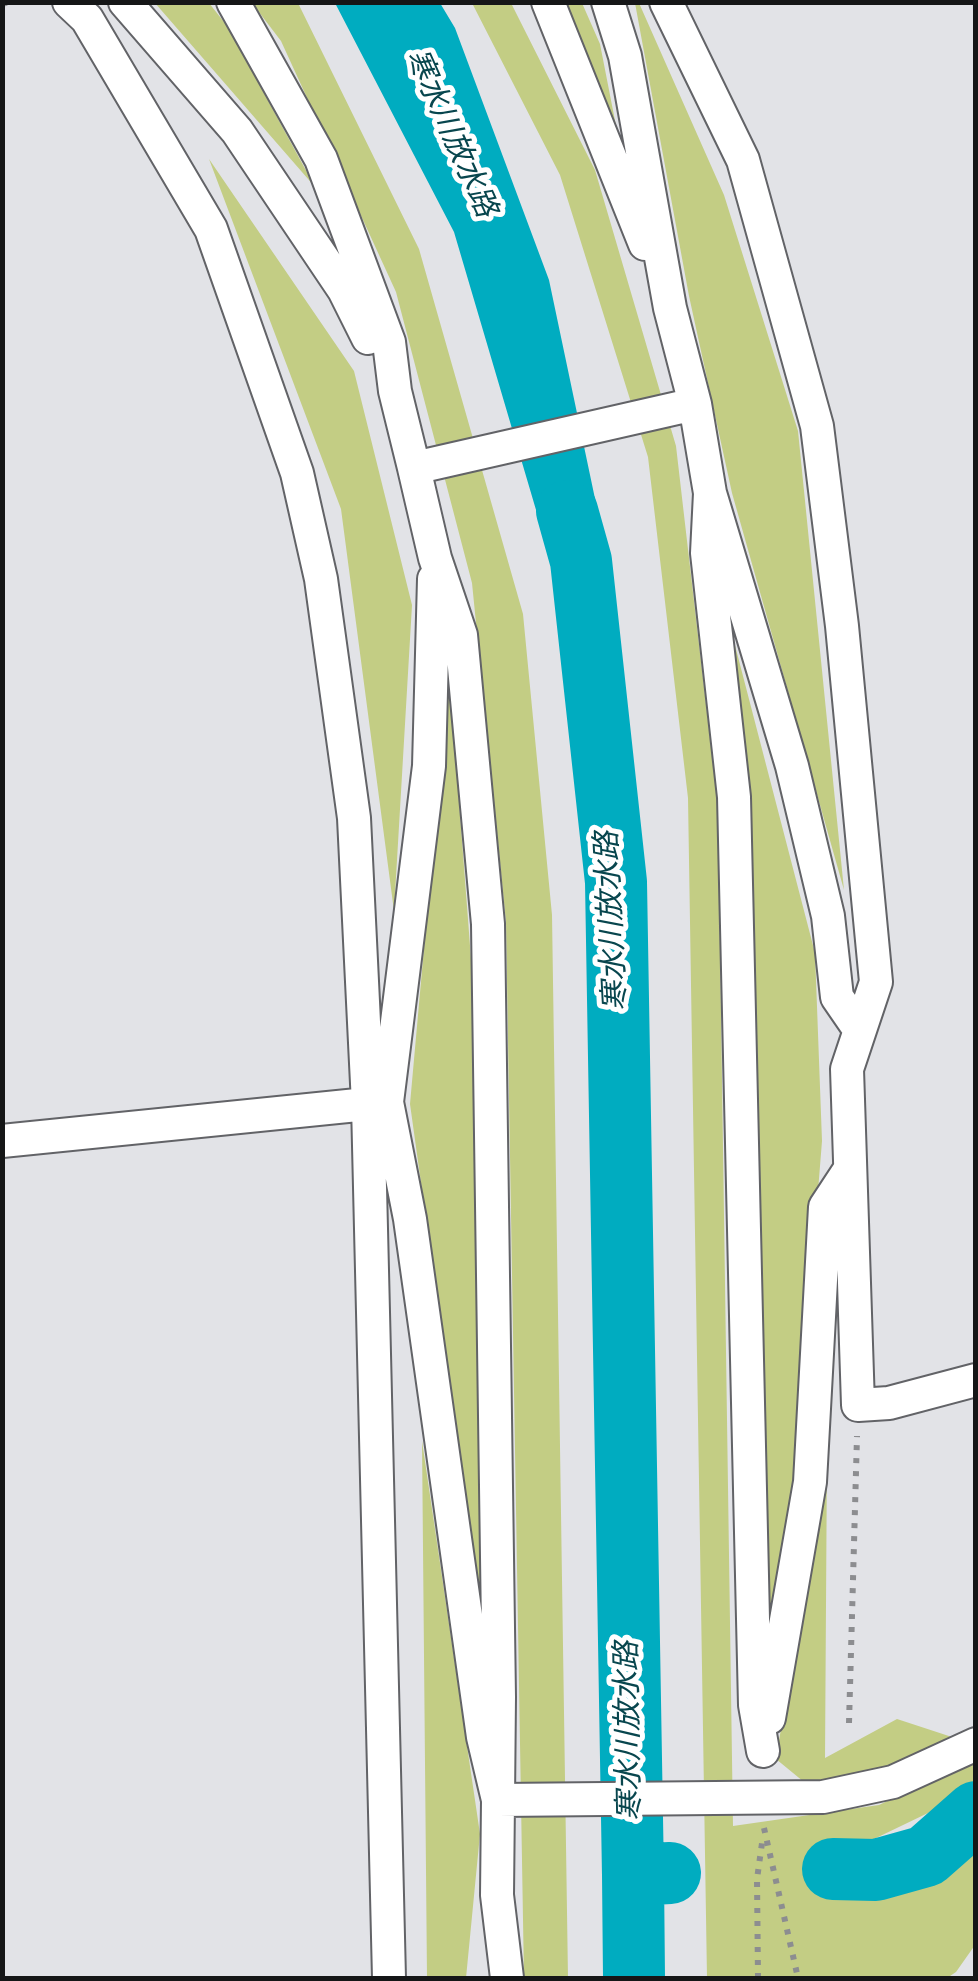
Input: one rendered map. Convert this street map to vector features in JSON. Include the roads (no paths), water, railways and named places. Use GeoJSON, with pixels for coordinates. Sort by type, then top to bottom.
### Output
{"type":"FeatureCollection","features":[{"type":"Feature","properties":{"kind":"street"},"geometry":{"type":"LineString","coordinates":[[69,2],[87,19],[212,229],[298,473],[321,579],[354,818],[377,1103],[389,1978]]}},
{"type":"Feature","properties":{"kind":"street"},"geometry":{"type":"LineString","coordinates":[[125,2],[237,131],[344,290],[395,391],[421,467],[435,558],[461,635],[488,924],[504,1800],[488,1978]]}},
{"type":"Feature","properties":{"kind":"street"},"geometry":{"type":"LineString","coordinates":[[233,2],[321,159],[389,342],[395,391]]}},
{"type":"Feature","properties":{"kind":"street"},"geometry":{"type":"LineString","coordinates":[[548,2],[670,308]]}},
{"type":"Feature","properties":{"kind":"street"},"geometry":{"type":"LineString","coordinates":[[608,2],[625,56],[686,406],[792,766],[828,916],[837,997],[859,1029]]}},
{"type":"Feature","properties":{"kind":"street"},"geometry":{"type":"LineString","coordinates":[[666,2],[743,160],[817,426],[842,626],[876,982],[848,1069],[858,1405],[889,1403],[976,1380]]}},
{"type":"Feature","properties":{"kind":"street"},"geometry":{"type":"LineString","coordinates":[[421,467],[686,406]]}},
{"type":"Feature","properties":{"kind":"street"},"geometry":{"type":"LineString","coordinates":[[710,493],[707,553],[734,797],[755,1705],[764,1751]]}},
{"type":"Feature","properties":{"kind":"street"},"geometry":{"type":"LineString","coordinates":[[435,558],[429,766],[377,1103],[410,1219],[483,1737],[504,1800]]}},
{"type":"Feature","properties":{"kind":"street"},"geometry":{"type":"LineString","coordinates":[[2,1141],[377,1103]]}},
{"type":"Feature","properties":{"kind":"street"},"geometry":{"type":"LineString","coordinates":[[757,1808],[810,1482],[825,1207],[850,1169]]}},
{"type":"Feature","properties":{"kind":"street"},"geometry":{"type":"LineString","coordinates":[[504,1800],[757,1808],[893,1782],[976,1744]]}},
{"type":"Feature","properties":{"kind":"street"},"geometry":{"type":"LineString","coordinates":[[497,1894],[507,1978]]}},
{"type":"Feature","properties":{"kind":"water"},"geometry":{"type":"Polygon","coordinates":[[[335,3],[440,3],[455,28],[549,280],[614,589],[562,598],[454,232],[335,3]]]}},
{"type":"Feature","properties":{"kind":"waterway","name":"寒水川放水路"},"geometry":{"type":"LineString","coordinates":[[567,511],[581,561],[616,882],[633,1875]]}},
{"type":"Feature","properties":{"kind":"waterway"},"geometry":{"type":"LineString","coordinates":[[833,1869],[876,1870],[926,1856],[976,1812]]}},
{"type":"Feature","properties":{"kind":"waterway"},"geometry":{"type":"LineString","coordinates":[[634,1978],[633,1875],[670,1873]]}}]}
